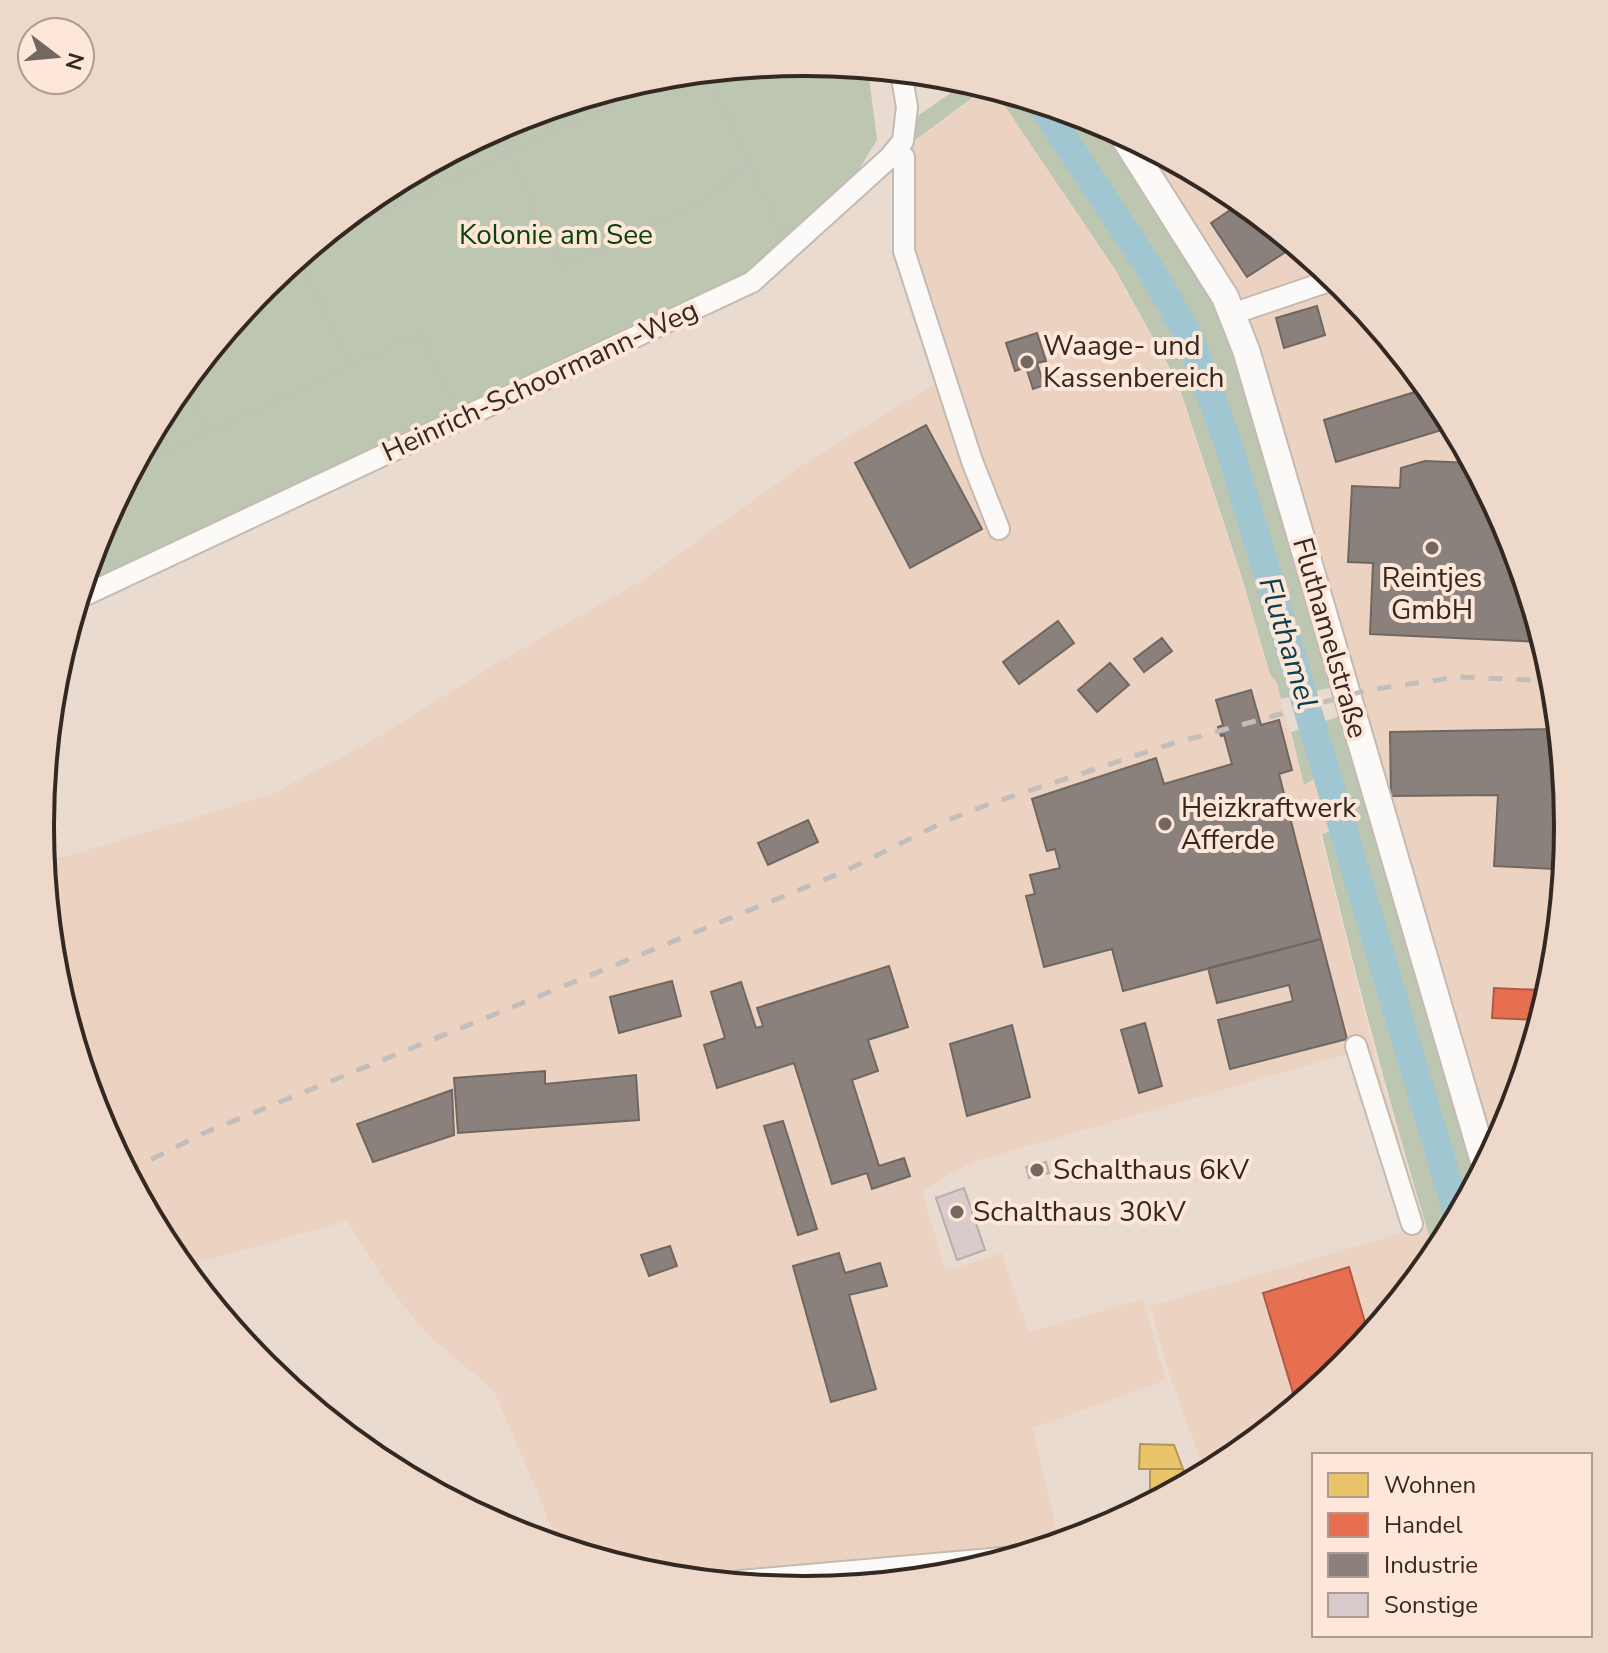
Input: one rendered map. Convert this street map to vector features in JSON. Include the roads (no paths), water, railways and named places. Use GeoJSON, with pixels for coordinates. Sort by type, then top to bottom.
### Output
{"type":"FeatureCollection","features":[{"type":"Feature","properties":{"kind":"main road","name":"Fluthamelstraße"},"geometry":{"type":"LineString","coordinates":[[1134,153],[1225,297],[1246,350],[1481,1150]]}},
{"type":"Feature","properties":{"kind":"main road"},"geometry":{"type":"LineString","coordinates":[[840,1575],[904,1570]]}},
{"type":"Feature","properties":{"kind":"street","name":"Heinrich-Schoormann-Weg"},"geometry":{"type":"LineString","coordinates":[[92,592],[752,282],[889,158],[903,141],[907,107],[903,83]]}},
{"type":"Feature","properties":{"kind":"street"},"geometry":{"type":"LineString","coordinates":[[904,157],[904,251],[972,461],[999,529]]}},
{"type":"Feature","properties":{"kind":"street"},"geometry":{"type":"LineString","coordinates":[[1232,314],[1321,284]]}},
{"type":"Feature","properties":{"kind":"street"},"geometry":{"type":"LineString","coordinates":[[1356,1046],[1412,1224]]}},
{"type":"Feature","properties":{"kind":"waterway","name":"Fluthamel"},"geometry":{"type":"LineString","coordinates":[[1050,118],[1154,275],[1190,338],[1231,452],[1454,1202]]}},
{"type":"Feature","properties":{"kind":"railway"},"geometry":{"type":"LineString","coordinates":[[136,1167],[204,1133],[843,872],[948,820],[992,803],[1168,745],[1368,690],[1458,677],[1540,680]]}},
{"type":"Feature","properties":{"kind":"place","name":"Waage- und Kassenbereich"},"geometry":{"type":"Point","coordinates":[1027,362]}},
{"type":"Feature","properties":{"kind":"place","name":"Reintjes GmbH"},"geometry":{"type":"Point","coordinates":[1432,548]}},
{"type":"Feature","properties":{"kind":"place","name":"Heizkraftwerk Afferde"},"geometry":{"type":"Point","coordinates":[1165,824]}},
{"type":"Feature","properties":{"kind":"place","name":"Schalthaus 6kV"},"geometry":{"type":"Point","coordinates":[1037,1170]}},
{"type":"Feature","properties":{"kind":"place","name":"Schalthaus 30kV"},"geometry":{"type":"Point","coordinates":[957,1212]}},
{"type":"Feature","properties":{"kind":"park label","name":"Kolonie am See"},"geometry":{"type":"Point","coordinates":[556,235]}}]}
